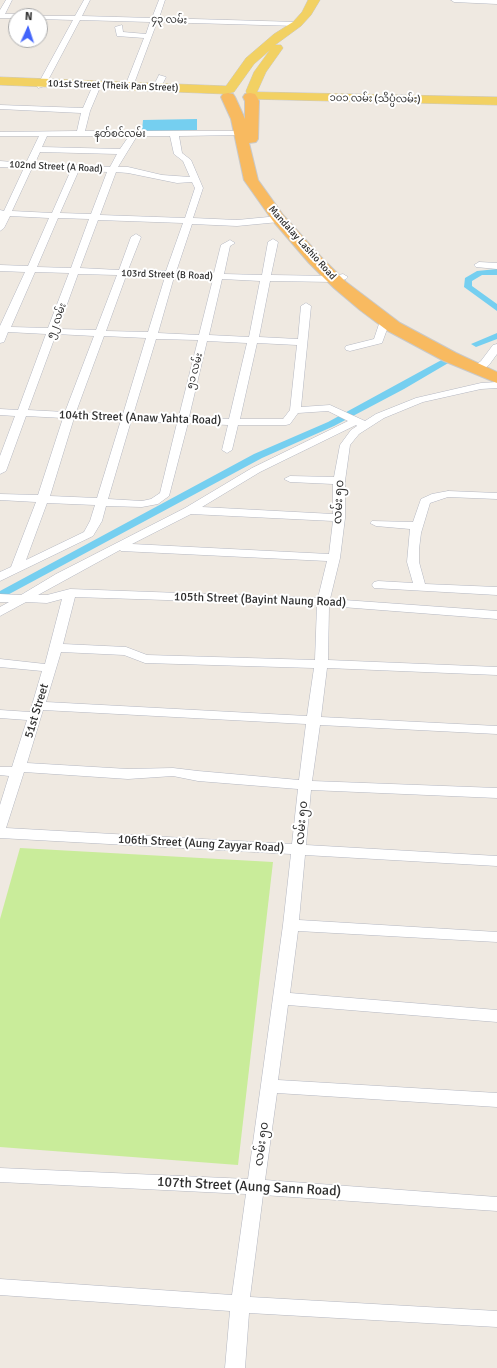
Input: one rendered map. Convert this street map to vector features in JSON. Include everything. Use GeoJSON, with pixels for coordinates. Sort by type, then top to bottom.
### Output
{"type":"FeatureCollection","features":[{"type":"Feature","properties":{"kind":"highway","name":"Mandalay Lashio Road"},"geometry":{"type":"LineString","coordinates":[[227,93],[238,118],[251,180],[279,219],[315,260],[339,278],[366,308],[385,321],[450,357],[486,367],[497,378]]}},
{"type":"Feature","properties":{"kind":"highway"},"geometry":{"type":"LineString","coordinates":[[252,94],[251,139],[255,162],[261,180],[272,198],[298,231],[339,278],[377,305],[400,319],[486,367]]}},
{"type":"Feature","properties":{"kind":"main road"},"geometry":{"type":"LineString","coordinates":[[293,27],[278,36],[250,61],[227,93],[239,99],[252,94],[260,72],[293,27],[307,13],[314,0]]}},
{"type":"Feature","properties":{"kind":"main road","name":"101st Street (Theik Pan Street)"},"geometry":{"type":"LineString","coordinates":[[0,82],[227,93]]}},
{"type":"Feature","properties":{"kind":"main road","name":"101st Street (Theik Pan Street)"},"geometry":{"type":"LineString","coordinates":[[128,88],[159,82],[227,93]]}},
{"type":"Feature","properties":{"kind":"main road","name":"၁၀၁ လမ်း (သိပ္ပံလမ်း)"},"geometry":{"type":"LineString","coordinates":[[252,94],[497,98]]}},
{"type":"Feature","properties":{"kind":"main road","name":"၁၀၁ လမ်း (သိပ္ပံလမ်း)"},"geometry":{"type":"LineString","coordinates":[[252,94],[497,101]]}},
{"type":"Feature","properties":{"kind":"street"},"geometry":{"type":"LineString","coordinates":[[0,16],[9,0]]}},
{"type":"Feature","properties":{"kind":"street"},"geometry":{"type":"LineString","coordinates":[[42,84],[87,0]]}},
{"type":"Feature","properties":{"kind":"street"},"geometry":{"type":"LineString","coordinates":[[128,88],[162,0]]}},
{"type":"Feature","properties":{"kind":"street"},"geometry":{"type":"LineString","coordinates":[[454,0],[492,1]]}},
{"type":"Feature","properties":{"kind":"street","name":"၄၃ လမ်း"},"geometry":{"type":"LineString","coordinates":[[48,17],[154,19],[293,27]]}},
{"type":"Feature","properties":{"kind":"street"},"geometry":{"type":"LineString","coordinates":[[119,27],[120,34],[148,36]]}},
{"type":"Feature","properties":{"kind":"street"},"geometry":{"type":"LineString","coordinates":[[80,134],[86,111],[97,86]]}},
{"type":"Feature","properties":{"kind":"street"},"geometry":{"type":"LineString","coordinates":[[0,107],[86,111]]}},
{"type":"Feature","properties":{"kind":"street","name":"နတ်စင်လမ်း"},"geometry":{"type":"LineString","coordinates":[[0,134],[240,133]]}},
{"type":"Feature","properties":{"kind":"street"},"geometry":{"type":"LineString","coordinates":[[0,228],[4,213],[31,165],[44,134]]}},
{"type":"Feature","properties":{"kind":"street","name":"၅၂ လမ်း"},"geometry":{"type":"LineString","coordinates":[[0,471],[112,170],[134,134]]}},
{"type":"Feature","properties":{"kind":"street"},"geometry":{"type":"LineString","coordinates":[[0,577],[89,534],[96,521],[153,336],[170,275],[199,188],[187,160],[178,154],[174,134]]}},
{"type":"Feature","properties":{"kind":"street"},"geometry":{"type":"LineString","coordinates":[[38,149],[124,152]]}},
{"type":"Feature","properties":{"kind":"street","name":"102nd Street (A Road)"},"geometry":{"type":"LineString","coordinates":[[0,164],[128,170],[177,180],[196,179]]}},
{"type":"Feature","properties":{"kind":"street"},"geometry":{"type":"LineString","coordinates":[[0,340],[3,329],[32,270],[76,167]]}},
{"type":"Feature","properties":{"kind":"street"},"geometry":{"type":"LineString","coordinates":[[4,213],[94,218],[251,223],[279,219]]}},
{"type":"Feature","properties":{"kind":"street"},"geometry":{"type":"LineString","coordinates":[[17,568],[43,499],[69,416],[101,334],[136,237]]}},
{"type":"Feature","properties":{"kind":"street","name":"၅၁ လမ်း"},"geometry":{"type":"LineString","coordinates":[[101,503],[142,504],[154,502],[165,494],[182,420],[220,277],[226,245],[230,242]]}},
{"type":"Feature","properties":{"kind":"street"},"geometry":{"type":"LineString","coordinates":[[227,450],[253,340],[272,242]]}},
{"type":"Feature","properties":{"kind":"street"},"geometry":{"type":"LineString","coordinates":[[479,265],[497,266]]}},
{"type":"Feature","properties":{"kind":"street","name":"103rd Street (B Road)"},"geometry":{"type":"LineString","coordinates":[[0,268],[220,277],[339,278]]}},
{"type":"Feature","properties":{"kind":"street"},"geometry":{"type":"LineString","coordinates":[[306,306],[295,410],[325,408],[334,409],[361,423]]}},
{"type":"Feature","properties":{"kind":"street"},"geometry":{"type":"LineString","coordinates":[[350,348],[378,341],[385,321]]}},
{"type":"Feature","properties":{"kind":"street"},"geometry":{"type":"LineString","coordinates":[[3,329],[302,342]]}},
{"type":"Feature","properties":{"kind":"street"},"geometry":{"type":"LineString","coordinates":[[486,367],[497,347]]}},
{"type":"Feature","properties":{"kind":"street","name":"လမ်း ၅၀"},"geometry":{"type":"LineString","coordinates":[[235,1368],[240,1304],[291,925],[305,785],[321,664],[323,602],[334,558],[339,518],[339,481],[345,445],[361,423],[420,400],[481,386],[497,385]]}},
{"type":"Feature","properties":{"kind":"street","name":"104th Street (Anaw Yahta Road)"},"geometry":{"type":"LineString","coordinates":[[2,408],[22,413],[69,416],[281,423],[286,422],[295,410]]}},
{"type":"Feature","properties":{"kind":"street"},"geometry":{"type":"LineString","coordinates":[[0,612],[60,577],[121,547],[189,510],[256,470],[361,423]]}},
{"type":"Feature","properties":{"kind":"street"},"geometry":{"type":"LineString","coordinates":[[290,479],[339,481]]}},
{"type":"Feature","properties":{"kind":"street"},"geometry":{"type":"LineString","coordinates":[[420,587],[413,562],[413,549],[417,526],[426,501],[436,496],[448,494],[497,496]]}},
{"type":"Feature","properties":{"kind":"street"},"geometry":{"type":"LineString","coordinates":[[0,497],[101,503]]}},
{"type":"Feature","properties":{"kind":"street"},"geometry":{"type":"LineString","coordinates":[[189,510],[339,518]]}},
{"type":"Feature","properties":{"kind":"street"},"geometry":{"type":"LineString","coordinates":[[376,523],[417,526]]}},
{"type":"Feature","properties":{"kind":"street"},"geometry":{"type":"LineString","coordinates":[[121,547],[334,558]]}},
{"type":"Feature","properties":{"kind":"street"},"geometry":{"type":"LineString","coordinates":[[378,585],[497,591]]}},
{"type":"Feature","properties":{"kind":"street","name":"105th Street (Bayint Naung Road)"},"geometry":{"type":"LineString","coordinates":[[4,599],[47,599],[70,593],[323,602],[497,615]]}},
{"type":"Feature","properties":{"kind":"street","name":"51st Street"},"geometry":{"type":"LineString","coordinates":[[0,827],[56,648],[70,593]]}},
{"type":"Feature","properties":{"kind":"street"},"geometry":{"type":"LineString","coordinates":[[56,648],[126,651],[145,659],[497,671]]}},
{"type":"Feature","properties":{"kind":"street"},"geometry":{"type":"LineString","coordinates":[[0,663],[50,668]]}},
{"type":"Feature","properties":{"kind":"street"},"geometry":{"type":"LineString","coordinates":[[0,714],[37,711],[314,720],[497,730]]}},
{"type":"Feature","properties":{"kind":"street"},"geometry":{"type":"LineString","coordinates":[[0,771],[18,769],[128,774],[173,772],[198,776],[305,785],[497,793]]}},
{"type":"Feature","properties":{"kind":"street","name":"106th Street (Aung Zayyar Road)"},"geometry":{"type":"LineString","coordinates":[[0,833],[497,861]]}},
{"type":"Feature","properties":{"kind":"street"},"geometry":{"type":"LineString","coordinates":[[291,925],[497,937]]}},
{"type":"Feature","properties":{"kind":"street"},"geometry":{"type":"LineString","coordinates":[[280,998],[497,1016]]}},
{"type":"Feature","properties":{"kind":"street"},"geometry":{"type":"LineString","coordinates":[[270,1086],[497,1100]]}},
{"type":"Feature","properties":{"kind":"street","name":"107th Street (Aung Sann Road)"},"geometry":{"type":"LineString","coordinates":[[0,1175],[256,1186],[497,1204]]}},
{"type":"Feature","properties":{"kind":"street"},"geometry":{"type":"LineString","coordinates":[[0,1287],[240,1304],[497,1319]]}},
{"type":"Feature","properties":{"kind":"green space"},"geometry":{"type":"Polygon","coordinates":[[[20,848],[273,862],[238,1165],[0,1147],[0,919],[20,848]]]}},
{"type":"Feature","properties":{"kind":"water"},"geometry":{"type":"Polygon","coordinates":[[[197,119],[197,130],[142,131],[143,120],[197,119]]]}},
{"type":"Feature","properties":{"kind":"waterway"},"geometry":{"type":"LineString","coordinates":[[497,272],[480,273],[468,280],[468,287],[497,308]]}},
{"type":"Feature","properties":{"kind":"waterway"},"geometry":{"type":"LineString","coordinates":[[476,344],[497,336]]}},
{"type":"Feature","properties":{"kind":"waterway"},"geometry":{"type":"LineString","coordinates":[[0,596],[258,456],[331,424],[401,387],[447,360]]}}]}
